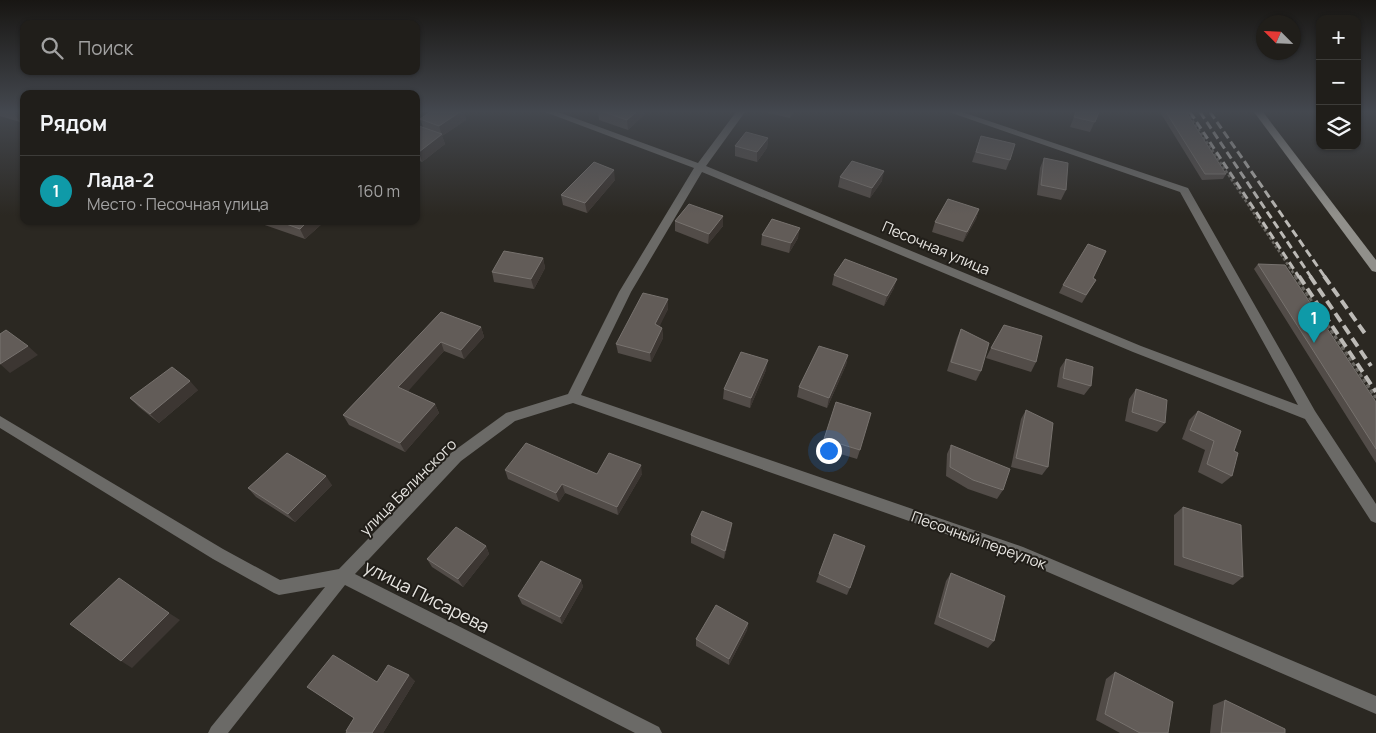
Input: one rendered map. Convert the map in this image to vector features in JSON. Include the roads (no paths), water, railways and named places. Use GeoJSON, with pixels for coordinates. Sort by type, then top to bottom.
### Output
{"type":"FeatureCollection","features":[{"type":"Feature","properties":{"kind":"main road"},"geometry":{"type":"LineString","coordinates":[[1284,146],[1376,268]]}},
{"type":"Feature","properties":{"kind":"street","name":"Песочная улица"},"geometry":{"type":"LineString","coordinates":[[643,146],[700,167],[1137,349],[1310,415]]}},
{"type":"Feature","properties":{"kind":"street"},"geometry":{"type":"LineString","coordinates":[[573,398],[625,292],[700,167],[716,146]]}},
{"type":"Feature","properties":{"kind":"street"},"geometry":{"type":"LineString","coordinates":[[1054,146],[1184,190],[1310,415],[1376,516]]}},
{"type":"Feature","properties":{"kind":"street","name":"улица Белинского"},"geometry":{"type":"LineString","coordinates":[[217,733],[343,576],[456,457],[511,417],[573,398]]}},
{"type":"Feature","properties":{"kind":"street","name":"Песочный переулок"},"geometry":{"type":"LineString","coordinates":[[573,398],[1023,554],[1376,705]]}},
{"type":"Feature","properties":{"kind":"street","name":"улица Писарева"},"geometry":{"type":"LineString","coordinates":[[0,421],[218,554],[279,588],[343,576],[653,733]]}},
{"type":"Feature","properties":{"kind":"railway"},"geometry":{"type":"LineString","coordinates":[[1213,146],[1299,277]]}},
{"type":"Feature","properties":{"kind":"railway"},"geometry":{"type":"LineString","coordinates":[[1223,146],[1311,277]]}},
{"type":"Feature","properties":{"kind":"railway"},"geometry":{"type":"LineString","coordinates":[[1234,146],[1325,277]]}},
{"type":"Feature","properties":{"kind":"railway"},"geometry":{"type":"LineString","coordinates":[[1299,276],[1376,392]]}},
{"type":"Feature","properties":{"kind":"railway"},"geometry":{"type":"LineString","coordinates":[[1310,276],[1371,366]]}},
{"type":"Feature","properties":{"kind":"railway"},"geometry":{"type":"LineString","coordinates":[[1324,276],[1366,335]]}},
{"type":"Feature","properties":{"kind":"place","name":"Лада-2"},"geometry":{"type":"Point","coordinates":[1314,343]}}]}
